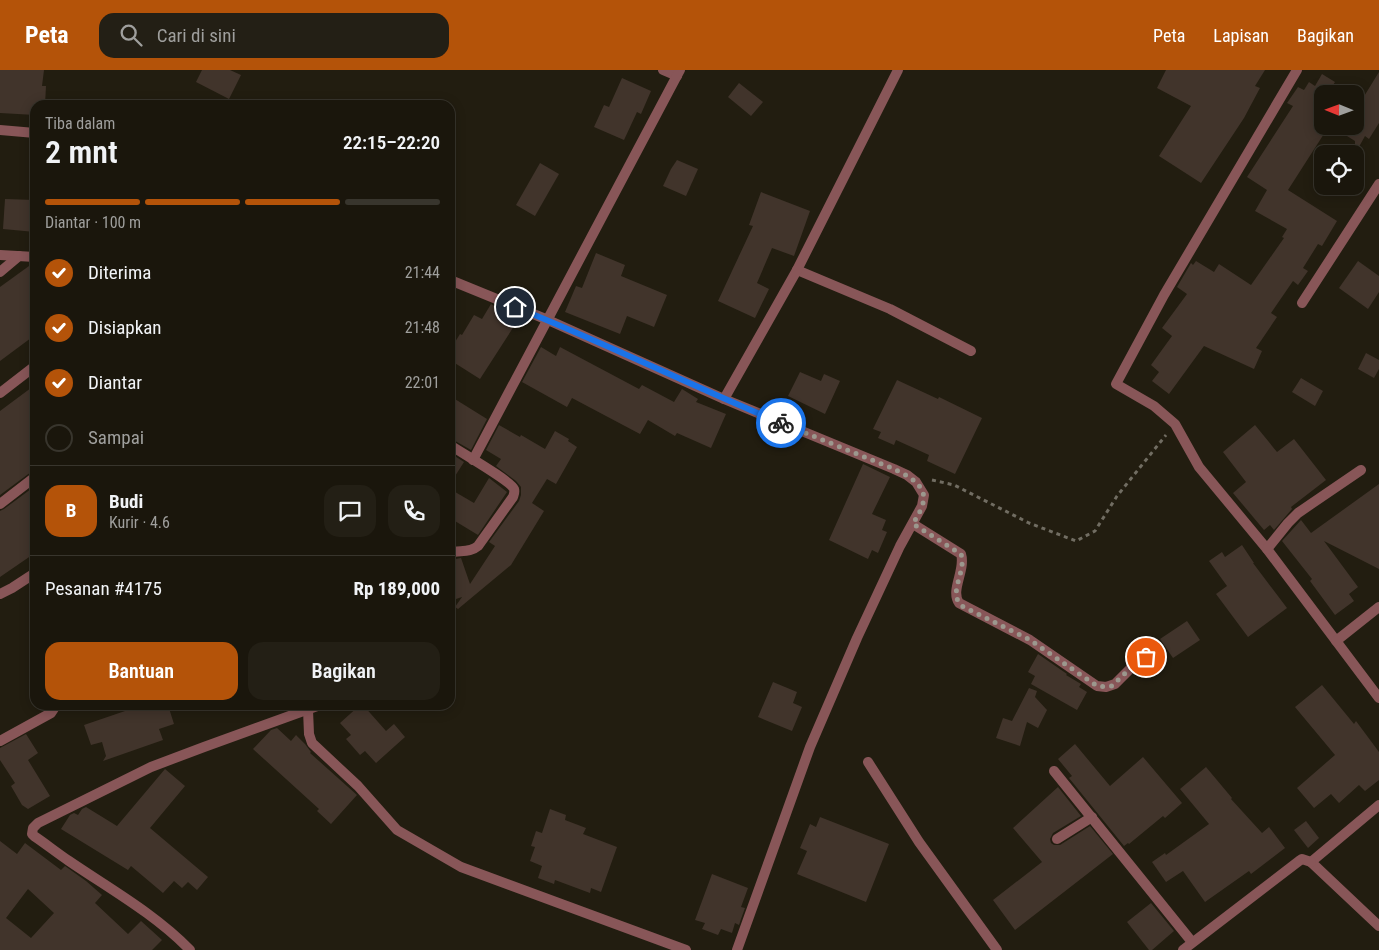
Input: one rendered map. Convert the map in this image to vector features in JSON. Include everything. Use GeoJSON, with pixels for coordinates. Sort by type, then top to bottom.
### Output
{"type":"FeatureCollection","features":[{"type":"Feature","properties":{"kind":"street"},"geometry":{"type":"LineString","coordinates":[[473,460],[678,73],[663,70]]}},
{"type":"Feature","properties":{"kind":"street"},"geometry":{"type":"LineString","coordinates":[[724,399],[797,270],[898,70]]}},
{"type":"Feature","properties":{"kind":"street"},"geometry":{"type":"LineString","coordinates":[[1297,70],[1164,294],[1116,384],[1154,406],[1174,424],[1199,467],[1267,549],[1379,698]]}},
{"type":"Feature","properties":{"kind":"street"},"geometry":{"type":"LineString","coordinates":[[0,130],[30,133]]}},
{"type":"Feature","properties":{"kind":"street"},"geometry":{"type":"LineString","coordinates":[[1302,303],[1379,184]]}},
{"type":"Feature","properties":{"kind":"street"},"geometry":{"type":"LineString","coordinates":[[0,254],[30,257]]}},
{"type":"Feature","properties":{"kind":"street"},"geometry":{"type":"LineString","coordinates":[[0,272],[20,256]]}},
{"type":"Feature","properties":{"kind":"street"},"geometry":{"type":"LineString","coordinates":[[797,270],[890,309],[971,351]]}},
{"type":"Feature","properties":{"kind":"street"},"geometry":{"type":"LineString","coordinates":[[455,282],[548,320],[724,399],[906,475],[916,482],[924,495],[922,506],[900,546],[857,638],[810,747],[736,950]]}},
{"type":"Feature","properties":{"kind":"street"},"geometry":{"type":"LineString","coordinates":[[0,393],[30,370]]}},
{"type":"Feature","properties":{"kind":"street"},"geometry":{"type":"LineString","coordinates":[[455,448],[512,487],[514,492],[478,546],[472,550],[455,550]]}},
{"type":"Feature","properties":{"kind":"street"},"geometry":{"type":"LineString","coordinates":[[1267,549],[1298,513],[1361,470]]}},
{"type":"Feature","properties":{"kind":"street"},"geometry":{"type":"LineString","coordinates":[[0,504],[30,481]]}},
{"type":"Feature","properties":{"kind":"street"},"geometry":{"type":"LineString","coordinates":[[913,524],[961,554],[962,563],[956,595],[959,603],[1030,640],[1097,686],[1106,687],[1115,684],[1141,658],[1148,658],[1155,664]]}},
{"type":"Feature","properties":{"kind":"street"},"geometry":{"type":"LineString","coordinates":[[0,594],[30,576]]}},
{"type":"Feature","properties":{"kind":"street"},"geometry":{"type":"LineString","coordinates":[[1336,641],[1379,607]]}},
{"type":"Feature","properties":{"kind":"street"},"geometry":{"type":"LineString","coordinates":[[0,741],[51,713],[53,710]]}},
{"type":"Feature","properties":{"kind":"street"},"geometry":{"type":"LineString","coordinates":[[190,950],[177,936],[142,909],[34,836],[32,834],[33,828],[151,767],[204,746],[308,710],[309,734],[312,743],[358,786],[397,830],[406,836],[461,867],[686,950]]}},
{"type":"Feature","properties":{"kind":"street"},"geometry":{"type":"LineString","coordinates":[[868,762],[919,842],[997,950]]}},
{"type":"Feature","properties":{"kind":"street"},"geometry":{"type":"LineString","coordinates":[[1054,771],[1192,942]]}},
{"type":"Feature","properties":{"kind":"street"},"geometry":{"type":"LineString","coordinates":[[1311,862],[1379,805]]}},
{"type":"Feature","properties":{"kind":"street"},"geometry":{"type":"LineString","coordinates":[[1057,839],[1092,817]]}},
{"type":"Feature","properties":{"kind":"street"},"geometry":{"type":"LineString","coordinates":[[1183,950],[1302,859],[1311,862],[1379,926]]}},
{"type":"Feature","properties":{"kind":"path"},"geometry":{"type":"LineString","coordinates":[[906,475],[954,485],[1029,524],[1076,541],[1095,531],[1117,496],[1174,424]]}},
{"type":"Feature","properties":{"kind":"building"},"geometry":{"type":"Polygon","coordinates":[[[0,70],[44,70],[42,86],[46,86],[45,100],[30,100],[30,115],[0,113],[0,70]]]}},
{"type":"Feature","properties":{"kind":"building"},"geometry":{"type":"Polygon","coordinates":[[[202,70],[230,70],[241,75],[229,99],[196,82],[202,70]]]}},
{"type":"Feature","properties":{"kind":"building"},"geometry":{"type":"Polygon","coordinates":[[[1166,70],[1265,70],[1255,86],[1260,88],[1244,118],[1201,183],[1159,156],[1191,106],[1157,88],[1166,70]]]}},
{"type":"Feature","properties":{"kind":"building"},"geometry":{"type":"Polygon","coordinates":[[[1379,72],[1379,123],[1369,139],[1365,136],[1360,145],[1355,145],[1355,141],[1345,135],[1364,135],[1364,96],[1379,72]]]}},
{"type":"Feature","properties":{"kind":"building"},"geometry":{"type":"Polygon","coordinates":[[[1322,74],[1335,82],[1333,85],[1316,85],[1322,74]]]}},
{"type":"Feature","properties":{"kind":"building"},"geometry":{"type":"Polygon","coordinates":[[[622,78],[651,91],[641,114],[637,112],[624,140],[594,127],[604,105],[609,107],[622,78]]]}},
{"type":"Feature","properties":{"kind":"building"},"geometry":{"type":"Polygon","coordinates":[[[1309,82],[1314,85],[1314,135],[1323,135],[1317,145],[1314,145],[1314,149],[1288,190],[1337,221],[1322,246],[1318,244],[1303,268],[1308,271],[1298,285],[1293,281],[1271,313],[1277,317],[1256,348],[1262,351],[1254,369],[1204,346],[1169,394],[1152,381],[1159,372],[1151,365],[1172,336],[1162,328],[1187,294],[1177,287],[1191,263],[1193,265],[1196,261],[1214,272],[1219,264],[1251,285],[1284,238],[1282,237],[1287,229],[1255,211],[1267,190],[1247,177],[1293,106],[1287,103],[1298,87],[1304,90],[1309,82]]]}},
{"type":"Feature","properties":{"kind":"building"},"geometry":{"type":"Polygon","coordinates":[[[739,83],[763,102],[751,116],[728,97],[739,83]]]}},
{"type":"Feature","properties":{"kind":"building"},"geometry":{"type":"Polygon","coordinates":[[[677,160],[698,169],[686,196],[663,186],[677,160]]]}},
{"type":"Feature","properties":{"kind":"building"},"geometry":{"type":"Polygon","coordinates":[[[540,163],[559,174],[535,216],[516,205],[540,163]]]}},
{"type":"Feature","properties":{"kind":"building"},"geometry":{"type":"Polygon","coordinates":[[[761,192],[810,211],[794,256],[772,248],[757,283],[769,289],[755,318],[718,301],[753,226],[749,225],[761,192]]]}},
{"type":"Feature","properties":{"kind":"building"},"geometry":{"type":"Polygon","coordinates":[[[5,199],[30,200],[30,232],[3,229],[5,199]]]}},
{"type":"Feature","properties":{"kind":"building"},"geometry":{"type":"Polygon","coordinates":[[[596,253],[625,265],[621,276],[667,295],[654,327],[627,316],[620,334],[565,312],[576,286],[582,288],[596,253]]]}},
{"type":"Feature","properties":{"kind":"building"},"geometry":{"type":"Polygon","coordinates":[[[1358,261],[1379,276],[1379,292],[1368,309],[1339,288],[1358,261]]]}},
{"type":"Feature","properties":{"kind":"building"},"geometry":{"type":"Polygon","coordinates":[[[29,266],[30,339],[0,361],[0,287],[29,266]]]}},
{"type":"Feature","properties":{"kind":"building"},"geometry":{"type":"Polygon","coordinates":[[[491,304],[518,320],[480,379],[455,363],[455,342],[460,334],[462,335],[474,315],[482,319],[491,304]]]}},
{"type":"Feature","properties":{"kind":"building"},"geometry":{"type":"Polygon","coordinates":[[[541,347],[556,356],[560,347],[639,389],[642,385],[674,402],[682,389],[698,399],[696,402],[726,414],[711,448],[677,433],[675,436],[648,420],[640,434],[572,398],[567,407],[522,382],[541,347]]]}},
{"type":"Feature","properties":{"kind":"building"},"geometry":{"type":"Polygon","coordinates":[[[1366,353],[1379,360],[1379,369],[1374,378],[1358,369],[1366,353]]]}},
{"type":"Feature","properties":{"kind":"building"},"geometry":{"type":"Polygon","coordinates":[[[800,372],[821,381],[824,374],[840,381],[825,414],[788,396],[800,372]]]}},
{"type":"Feature","properties":{"kind":"building"},"geometry":{"type":"Polygon","coordinates":[[[1301,378],[1323,391],[1315,406],[1292,392],[1301,378]]]}},
{"type":"Feature","properties":{"kind":"building"},"geometry":{"type":"Polygon","coordinates":[[[897,380],[938,399],[939,397],[982,418],[955,474],[927,461],[929,455],[896,440],[894,445],[878,438],[881,432],[873,429],[897,380]]]}},
{"type":"Feature","properties":{"kind":"building"},"geometry":{"type":"Polygon","coordinates":[[[30,389],[30,473],[0,495],[0,411],[30,389]]]}},
{"type":"Feature","properties":{"kind":"building"},"geometry":{"type":"Polygon","coordinates":[[[455,399],[487,419],[471,450],[455,441],[455,399]]]}},
{"type":"Feature","properties":{"kind":"building"},"geometry":{"type":"Polygon","coordinates":[[[499,425],[545,449],[555,431],[569,439],[568,441],[577,447],[556,484],[547,479],[532,503],[544,511],[511,565],[458,609],[455,607],[462,597],[455,599],[455,559],[461,558],[470,584],[495,546],[489,542],[519,501],[521,495],[521,487],[516,481],[496,466],[501,459],[486,450],[499,425]]]}},
{"type":"Feature","properties":{"kind":"building"},"geometry":{"type":"Polygon","coordinates":[[[1255,425],[1277,452],[1294,439],[1326,480],[1291,507],[1292,509],[1274,530],[1270,525],[1264,530],[1233,493],[1246,482],[1223,452],[1255,425]]]}},
{"type":"Feature","properties":{"kind":"building"},"geometry":{"type":"Polygon","coordinates":[[[455,456],[464,462],[455,476],[455,456]]]}},
{"type":"Feature","properties":{"kind":"building"},"geometry":{"type":"Polygon","coordinates":[[[863,464],[890,477],[872,514],[886,520],[882,530],[887,532],[878,553],[872,550],[868,559],[829,540],[863,464]]]}},
{"type":"Feature","properties":{"kind":"building"},"geometry":{"type":"Polygon","coordinates":[[[489,478],[507,492],[478,535],[455,521],[455,492],[474,503],[489,478]]]}},
{"type":"Feature","properties":{"kind":"building"},"geometry":{"type":"Polygon","coordinates":[[[1379,484],[1379,569],[1324,541],[1358,587],[1349,594],[1354,601],[1335,615],[1310,581],[1312,579],[1282,541],[1301,520],[1311,533],[1379,484]]]}},
{"type":"Feature","properties":{"kind":"building"},"geometry":{"type":"Polygon","coordinates":[[[30,490],[30,556],[0,577],[0,511],[30,490]]]}},
{"type":"Feature","properties":{"kind":"building"},"geometry":{"type":"Polygon","coordinates":[[[1242,545],[1253,563],[1287,608],[1248,637],[1216,594],[1227,586],[1209,561],[1222,552],[1225,557],[1242,545]]]}},
{"type":"Feature","properties":{"kind":"building"},"geometry":{"type":"Polygon","coordinates":[[[1187,621],[1200,640],[1173,658],[1160,639],[1187,621]]]}},
{"type":"Feature","properties":{"kind":"building"},"geometry":{"type":"Polygon","coordinates":[[[1038,654],[1081,684],[1079,687],[1087,692],[1077,710],[1031,684],[1035,676],[1028,672],[1038,654]]]}},
{"type":"Feature","properties":{"kind":"building"},"geometry":{"type":"Polygon","coordinates":[[[773,682],[797,692],[793,703],[802,707],[792,731],[758,717],[773,682]]]}},
{"type":"Feature","properties":{"kind":"building"},"geometry":{"type":"Polygon","coordinates":[[[1322,685],[1354,724],[1356,721],[1379,752],[1379,780],[1365,791],[1359,785],[1339,803],[1331,794],[1314,808],[1297,788],[1335,755],[1295,707],[1322,685]]]}},
{"type":"Feature","properties":{"kind":"building"},"geometry":{"type":"Polygon","coordinates":[[[1029,688],[1037,691],[1035,697],[1047,710],[1038,728],[1027,722],[1020,746],[996,738],[1003,718],[1012,721],[1029,688]]]}},
{"type":"Feature","properties":{"kind":"building"},"geometry":{"type":"Polygon","coordinates":[[[170,710],[174,724],[159,729],[163,740],[103,761],[106,756],[102,742],[91,745],[84,725],[125,711],[170,710]]]}},
{"type":"Feature","properties":{"kind":"building"},"geometry":{"type":"Polygon","coordinates":[[[354,710],[367,710],[386,731],[394,724],[405,737],[376,763],[365,751],[360,755],[346,739],[351,735],[340,723],[354,710]]]}},
{"type":"Feature","properties":{"kind":"building"},"geometry":{"type":"Polygon","coordinates":[[[277,728],[291,741],[296,735],[305,744],[310,753],[357,795],[331,824],[317,811],[319,809],[253,749],[271,730],[277,728]]]}},
{"type":"Feature","properties":{"kind":"building"},"geometry":{"type":"Polygon","coordinates":[[[26,734],[38,753],[28,760],[50,796],[28,809],[22,805],[11,786],[15,783],[0,760],[0,748],[26,734]]]}},
{"type":"Feature","properties":{"kind":"building"},"geometry":{"type":"Polygon","coordinates":[[[1075,744],[1110,786],[1143,757],[1182,803],[1165,818],[1163,816],[1124,846],[1069,778],[1072,776],[1058,759],[1075,744]]]}},
{"type":"Feature","properties":{"kind":"building"},"geometry":{"type":"Polygon","coordinates":[[[1206,767],[1231,799],[1262,833],[1269,827],[1285,848],[1251,874],[1249,871],[1205,902],[1183,871],[1166,882],[1152,862],[1165,853],[1166,855],[1209,824],[1180,789],[1206,767]]]}},
{"type":"Feature","properties":{"kind":"building"},"geometry":{"type":"Polygon","coordinates":[[[165,769],[185,786],[150,828],[208,877],[197,890],[188,882],[182,888],[174,881],[163,893],[131,866],[128,870],[61,829],[70,815],[74,813],[78,815],[86,807],[117,826],[165,769]]]}},
{"type":"Feature","properties":{"kind":"building"},"geometry":{"type":"Polygon","coordinates":[[[1058,787],[1081,816],[1053,833],[1050,839],[1051,843],[1060,845],[1090,826],[1113,854],[1015,930],[993,900],[1042,862],[1013,828],[1058,787]]]}},
{"type":"Feature","properties":{"kind":"building"},"geometry":{"type":"Polygon","coordinates":[[[550,809],[566,815],[565,820],[586,828],[583,834],[617,847],[601,892],[591,888],[590,893],[555,880],[554,884],[538,878],[542,866],[530,861],[535,847],[531,846],[536,831],[542,833],[550,809]]]}},
{"type":"Feature","properties":{"kind":"building"},"geometry":{"type":"Polygon","coordinates":[[[820,817],[889,844],[866,902],[797,874],[807,851],[800,848],[810,824],[816,827],[820,817]]]}},
{"type":"Feature","properties":{"kind":"building"},"geometry":{"type":"Polygon","coordinates":[[[1306,821],[1319,838],[1308,848],[1294,830],[1306,821]]]}},
{"type":"Feature","properties":{"kind":"building"},"geometry":{"type":"Polygon","coordinates":[[[0,841],[17,854],[25,843],[61,870],[65,866],[86,881],[102,895],[95,903],[128,934],[141,921],[162,940],[152,950],[0,950],[0,841]],[[28,889],[6,918],[31,938],[54,913],[28,889]]]}},
{"type":"Feature","properties":{"kind":"building"},"geometry":{"type":"Polygon","coordinates":[[[712,874],[748,888],[741,907],[745,908],[739,925],[735,923],[732,933],[721,929],[718,935],[702,929],[705,923],[695,920],[712,874]]]}},
{"type":"Feature","properties":{"kind":"building"},"geometry":{"type":"Polygon","coordinates":[[[1151,903],[1174,931],[1152,950],[1149,950],[1127,922],[1151,903]]]}},
{"type":"Feature","properties":{"kind":"way so far"},"geometry":{"type":"LineString","coordinates":[[781,423],[894,469],[916,482],[922,490],[924,500],[913,524],[961,554],[962,563],[956,598],[962,606],[1030,640],[1097,686],[1112,686],[1141,658],[1146,657]]}},
{"type":"Feature","properties":{"kind":"route"},"geometry":{"type":"LineString","coordinates":[[515,307],[781,423]]}}]}
